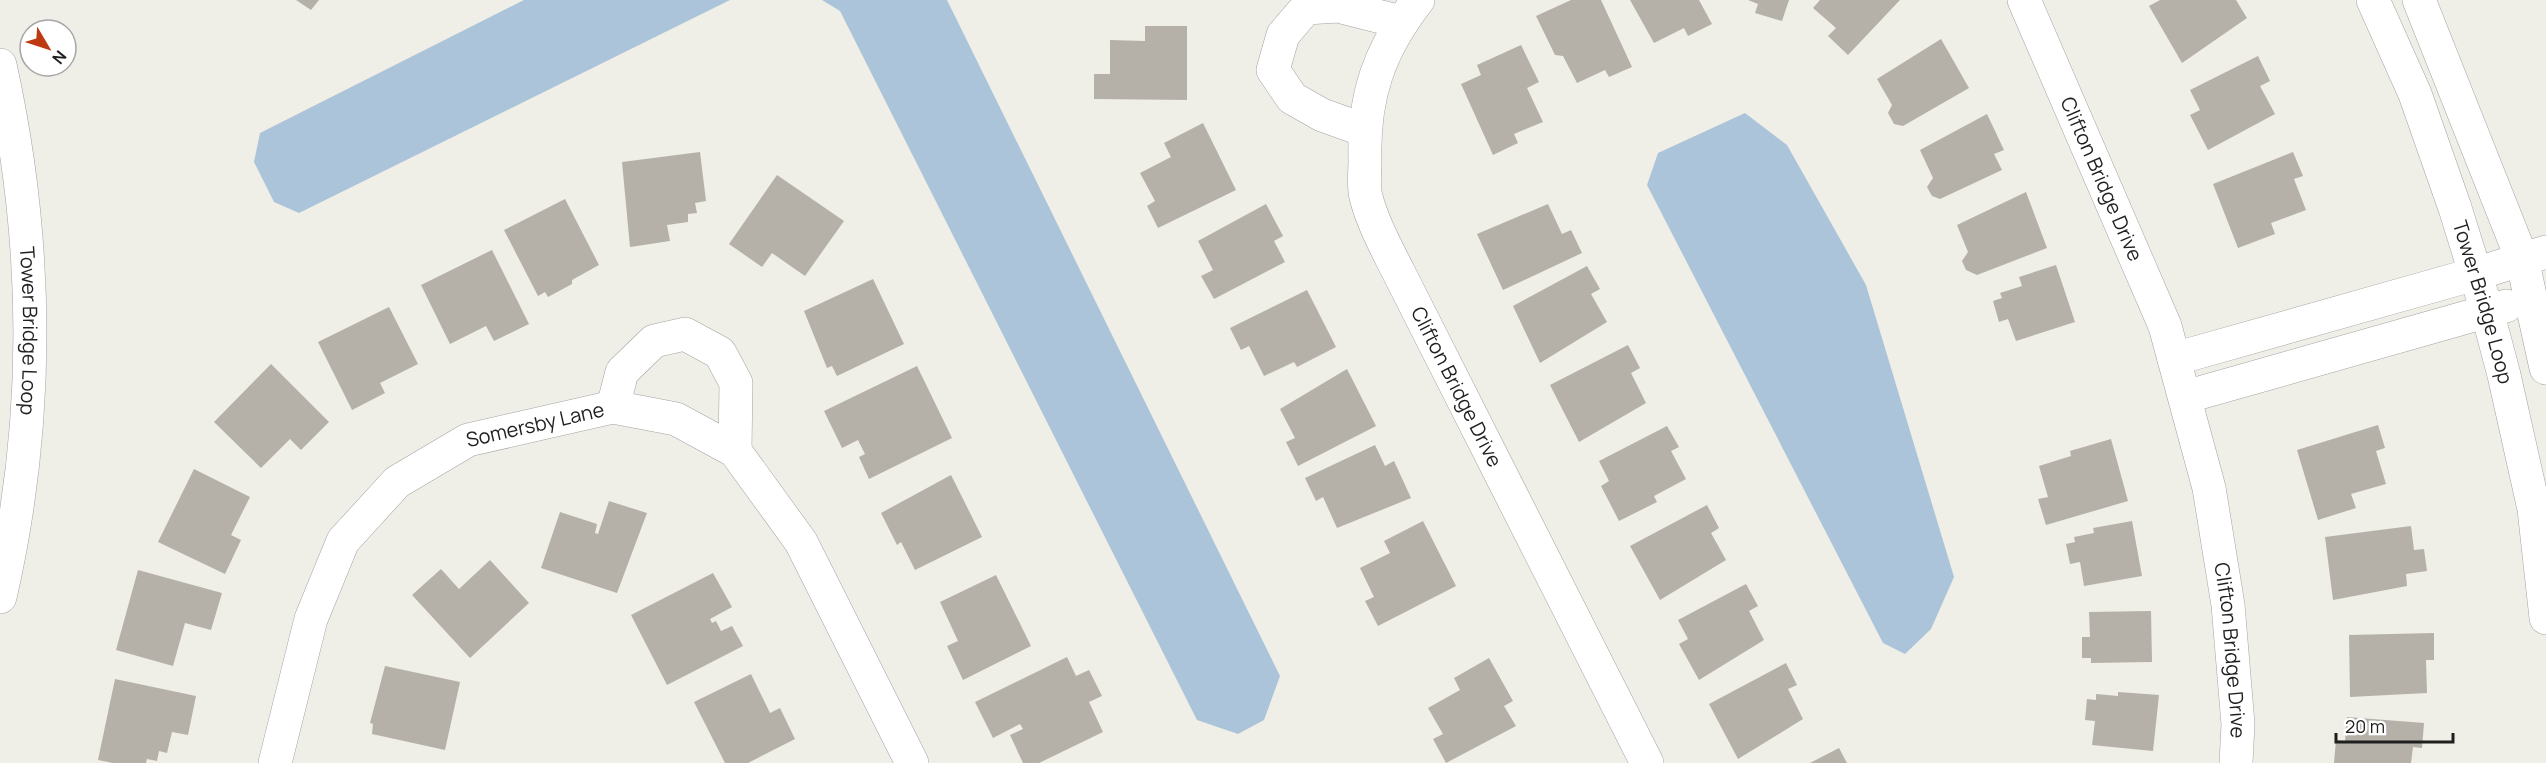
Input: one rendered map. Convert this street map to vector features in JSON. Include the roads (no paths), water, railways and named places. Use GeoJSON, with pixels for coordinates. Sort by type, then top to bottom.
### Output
{"type":"FeatureCollection","features":[{"type":"Feature","properties":{"kind":"street","name":"Clifton Bridge Drive"},"geometry":{"type":"LineString","coordinates":[[2024,0],[2165,326],[2185,397],[2209,488],[2228,605],[2238,724],[2236,763]]}},
{"type":"Feature","properties":{"kind":"street","name":"Tower Bridge Loop"},"geometry":{"type":"LineString","coordinates":[[2373,0],[2415,94],[2487,311],[2534,509],[2546,618]]}},
{"type":"Feature","properties":{"kind":"street"},"geometry":{"type":"LineString","coordinates":[[2419,0],[2534,256],[2546,368]]}},
{"type":"Feature","properties":{"kind":"street"},"geometry":{"type":"LineString","coordinates":[[1364,130],[1322,115],[1292,98],[1273,70],[1283,35],[1306,8],[1338,6],[1410,11]]}},
{"type":"Feature","properties":{"kind":"street","name":"Clifton Bridge Drive"},"geometry":{"type":"LineString","coordinates":[[1410,11],[1378,65],[1369,98],[1364,130],[1366,196],[1382,239],[1647,763]]}},
{"type":"Feature","properties":{"kind":"street","name":"Tower Bridge Loop"},"geometry":{"type":"LineString","coordinates":[[0,65],[18,152],[27,236],[31,377],[19,485],[0,597]]}},
{"type":"Feature","properties":{"kind":"street"},"geometry":{"type":"LineString","coordinates":[[2174,359],[2534,256]]}},
{"type":"Feature","properties":{"kind":"street"},"geometry":{"type":"LineString","coordinates":[[2185,397],[2538,298]]}},
{"type":"Feature","properties":{"kind":"street"},"geometry":{"type":"LineString","coordinates":[[613,407],[622,372],[654,341],[685,334],[720,353],[736,383],[735,451]]}},
{"type":"Feature","properties":{"kind":"street","name":"Somersby Lane"},"geometry":{"type":"LineString","coordinates":[[275,763],[311,619],[344,541],[397,482],[468,440],[613,407],[676,419],[735,451],[801,542],[912,763]]}},
{"type":"Feature","properties":{"kind":"water"},"geometry":{"type":"Polygon","coordinates":[[[524,0],[730,0],[299,213],[274,202],[254,162],[260,133],[524,0]]]}},
{"type":"Feature","properties":{"kind":"water"},"geometry":{"type":"Polygon","coordinates":[[[822,0],[947,0],[1280,676],[1264,720],[1238,734],[1197,720],[840,11],[822,0]]]}},
{"type":"Feature","properties":{"kind":"water"},"geometry":{"type":"Polygon","coordinates":[[[1745,113],[1787,145],[1866,285],[1954,577],[1931,629],[1905,654],[1883,643],[1647,185],[1658,153],[1745,113]]]}}]}
